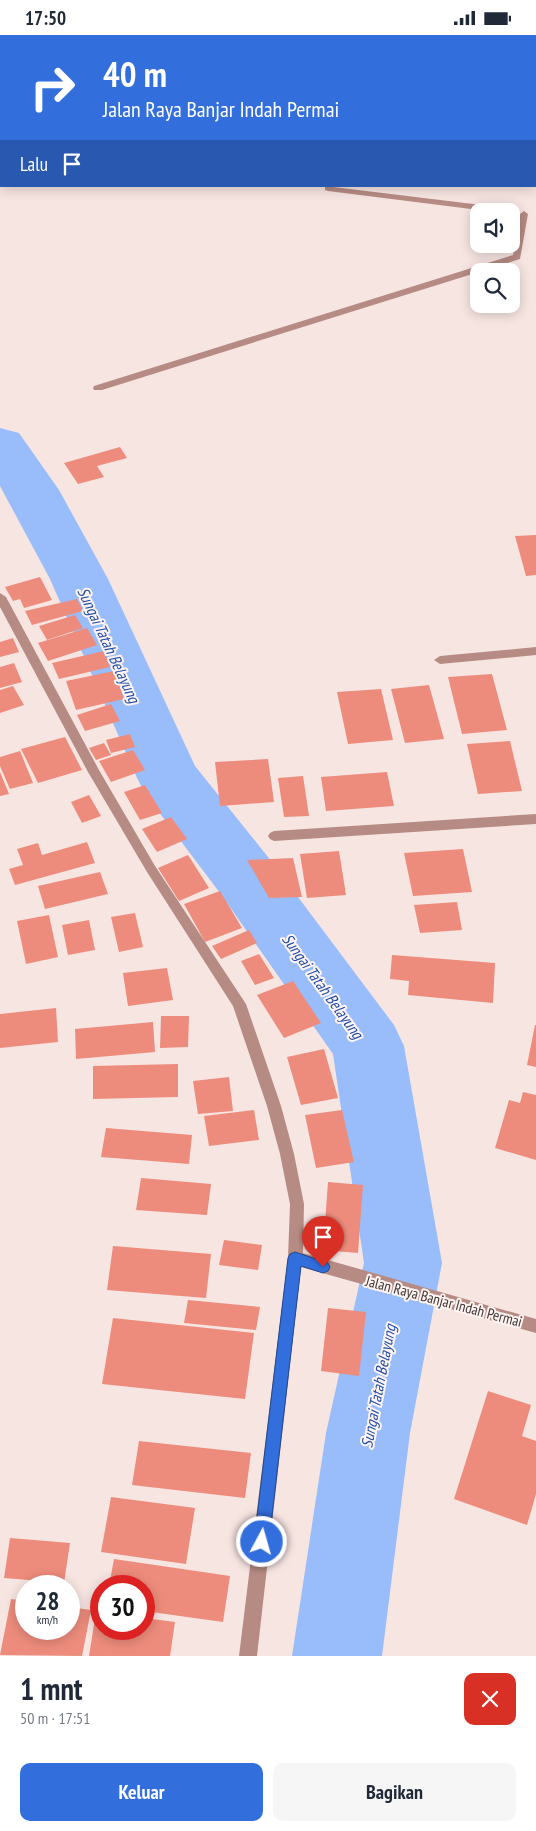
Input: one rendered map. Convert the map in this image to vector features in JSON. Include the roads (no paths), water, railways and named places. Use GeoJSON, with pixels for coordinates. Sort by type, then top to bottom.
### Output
{"type":"FeatureCollection","features":[{"type":"Feature","properties":{"kind":"street"},"geometry":{"type":"LineString","coordinates":[[328,188],[470,206]]}},
{"type":"Feature","properties":{"kind":"street"},"geometry":{"type":"LineString","coordinates":[[520,213],[536,215]]}},
{"type":"Feature","properties":{"kind":"street"},"geometry":{"type":"LineString","coordinates":[[98,388],[517,257],[524,214]]}},
{"type":"Feature","properties":{"kind":"street"},"geometry":{"type":"LineString","coordinates":[[0,597],[99,780],[151,869],[239,1004],[274,1107],[287,1154],[297,1204],[295,1258],[248,1656]]}},
{"type":"Feature","properties":{"kind":"street"},"geometry":{"type":"LineString","coordinates":[[440,660],[536,651]]}},
{"type":"Feature","properties":{"kind":"street"},"geometry":{"type":"LineString","coordinates":[[274,836],[536,819]]}},
{"type":"Feature","properties":{"kind":"street","name":"Jalan Raya Banjar Indah Permai"},"geometry":{"type":"LineString","coordinates":[[295,1258],[536,1327]]}},
{"type":"Feature","properties":{"kind":"waterway","name":"Sungai Tatah Belayung"},"geometry":{"type":"LineString","coordinates":[[0,445],[31,490],[79,579],[169,778],[244,875],[368,1046],[403,1263],[368,1433],[337,1656]]}}]}
